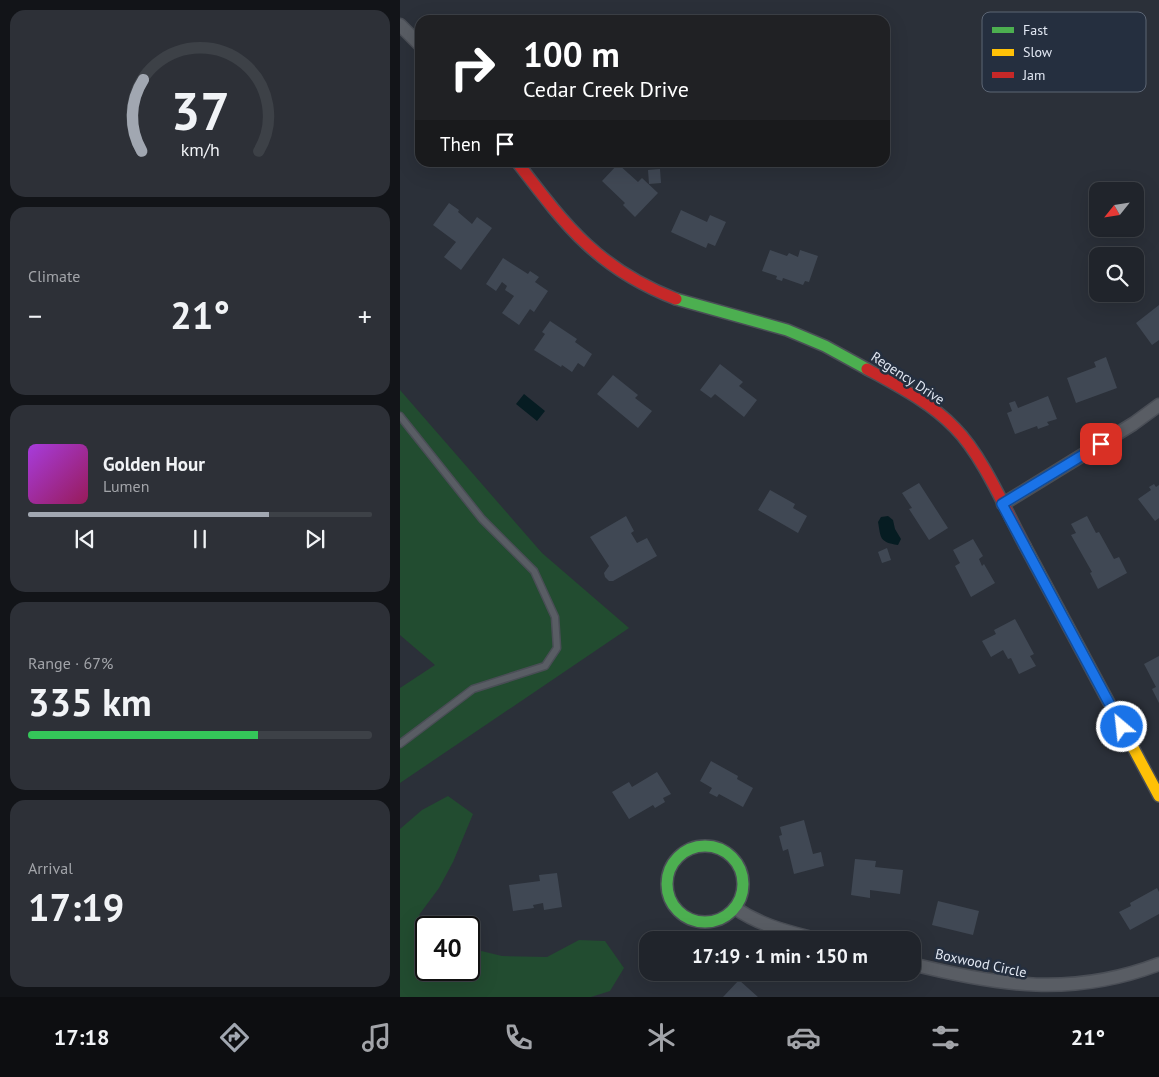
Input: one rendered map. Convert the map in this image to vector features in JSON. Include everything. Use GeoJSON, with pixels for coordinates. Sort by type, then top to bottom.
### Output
{"type":"FeatureCollection","features":[{"type":"Feature","properties":{"kind":"street"},"geometry":{"type":"LineString","coordinates":[[400,25],[415,39]]}},
{"type":"Feature","properties":{"kind":"street","name":"Regency Drive"},"geometry":{"type":"LineString","coordinates":[[521,167],[572,233],[605,262],[623,274],[642,285],[679,300],[787,330],[837,351],[929,407],[956,429],[977,457],[1159,796]]}},
{"type":"Feature","properties":{"kind":"street"},"geometry":{"type":"LineString","coordinates":[[1002,504],[1133,424],[1159,405]]}},
{"type":"Feature","properties":{"kind":"street"},"geometry":{"type":"LineString","coordinates":[[702,845],[716,847],[729,854],[739,865],[743,880],[742,894],[735,908],[723,917],[709,922],[694,920],[680,913],[671,902],[666,887],[668,872],[676,858],[687,849],[702,845]]}},
{"type":"Feature","properties":{"kind":"street"},"geometry":{"type":"LineString","coordinates":[[735,908],[750,918],[787,931]]}},
{"type":"Feature","properties":{"kind":"street","name":"Boxwood Circle"},"geometry":{"type":"LineString","coordinates":[[921,966],[1011,987],[1041,989],[1086,987],[1110,982],[1130,977],[1159,964]]}},
{"type":"Feature","properties":{"kind":"lane"},"geometry":{"type":"LineString","coordinates":[[400,416],[482,519],[534,571],[555,617],[557,648],[544,666],[473,689],[400,744]]}},
{"type":"Feature","properties":{"kind":"green space"},"geometry":{"type":"Polygon","coordinates":[[[400,390],[542,553],[629,628],[400,783],[400,688],[435,665],[400,635],[400,390]]]}},
{"type":"Feature","properties":{"kind":"green space"},"geometry":{"type":"Polygon","coordinates":[[[448,796],[473,814],[453,862],[439,888],[419,915],[420,916],[415,916],[415,981],[480,981],[480,951],[502,956],[547,957],[579,940],[605,941],[624,968],[610,991],[591,997],[400,997],[400,829],[422,810],[448,796]]]}},
{"type":"Feature","properties":{"kind":"water"},"geometry":{"type":"Polygon","coordinates":[[[524,394],[545,411],[537,421],[516,404],[524,394]]]}},
{"type":"Feature","properties":{"kind":"water"},"geometry":{"type":"Polygon","coordinates":[[[888,516],[893,520],[895,529],[901,539],[898,545],[884,541],[881,536],[878,522],[881,517],[888,516]]]}},
{"type":"Feature","properties":{"kind":"building"},"geometry":{"type":"Polygon","coordinates":[[[615,167],[621,167],[638,182],[642,178],[658,193],[635,217],[623,205],[625,203],[602,181],[615,167]]]}},
{"type":"Feature","properties":{"kind":"building"},"geometry":{"type":"Polygon","coordinates":[[[660,169],[661,183],[649,184],[648,170],[660,169]]]}},
{"type":"Feature","properties":{"kind":"building"},"geometry":{"type":"Polygon","coordinates":[[[449,203],[459,210],[458,212],[472,224],[477,217],[492,228],[461,270],[444,257],[456,242],[433,225],[449,203]]]}},
{"type":"Feature","properties":{"kind":"building"},"geometry":{"type":"Polygon","coordinates":[[[681,210],[707,222],[710,215],[726,222],[715,246],[708,243],[706,248],[671,232],[681,210]]]}},
{"type":"Feature","properties":{"kind":"building"},"geometry":{"type":"Polygon","coordinates":[[[770,250],[787,256],[789,253],[798,257],[800,250],[818,256],[809,282],[805,281],[803,285],[783,278],[782,281],[776,279],[777,276],[762,271],[770,250]]]}},
{"type":"Feature","properties":{"kind":"building"},"geometry":{"type":"Polygon","coordinates":[[[503,258],[528,274],[530,271],[539,277],[535,282],[548,291],[534,312],[530,309],[519,325],[502,313],[514,296],[505,290],[507,286],[502,282],[496,291],[486,284],[503,258]]]}},
{"type":"Feature","properties":{"kind":"building"},"geometry":{"type":"Polygon","coordinates":[[[1159,305],[1159,340],[1152,345],[1136,323],[1159,305]]]}},
{"type":"Feature","properties":{"kind":"building"},"geometry":{"type":"Polygon","coordinates":[[[550,321],[577,339],[575,342],[592,354],[584,367],[578,363],[572,372],[534,350],[545,334],[542,332],[550,321]]]}},
{"type":"Feature","properties":{"kind":"building"},"geometry":{"type":"Polygon","coordinates":[[[1106,357],[1117,388],[1076,403],[1067,378],[1096,367],[1094,362],[1106,357]]]}},
{"type":"Feature","properties":{"kind":"building"},"geometry":{"type":"Polygon","coordinates":[[[720,364],[743,382],[739,386],[757,400],[744,417],[715,394],[711,398],[700,390],[720,364]]]}},
{"type":"Feature","properties":{"kind":"building"},"geometry":{"type":"Polygon","coordinates":[[[613,375],[638,395],[635,398],[652,411],[638,428],[597,394],[613,375]]]}},
{"type":"Feature","properties":{"kind":"building"},"geometry":{"type":"Polygon","coordinates":[[[1048,396],[1057,419],[1047,422],[1049,425],[1038,429],[1037,426],[1015,434],[1007,413],[1012,411],[1009,403],[1015,401],[1018,408],[1048,396]]]}},
{"type":"Feature","properties":{"kind":"building"},"geometry":{"type":"Polygon","coordinates":[[[919,483],[948,528],[929,540],[909,509],[912,508],[902,493],[919,483]]]}},
{"type":"Feature","properties":{"kind":"building"},"geometry":{"type":"Polygon","coordinates":[[[1154,484],[1156,487],[1159,485],[1159,518],[1155,521],[1138,499],[1151,490],[1149,487],[1154,484]]]}},
{"type":"Feature","properties":{"kind":"building"},"geometry":{"type":"Polygon","coordinates":[[[770,490],[795,504],[793,508],[807,516],[798,533],[758,510],[770,490]]]}},
{"type":"Feature","properties":{"kind":"building"},"geometry":{"type":"Polygon","coordinates":[[[626,516],[634,531],[631,533],[637,543],[647,538],[657,556],[613,581],[609,581],[604,573],[609,566],[590,537],[626,516]]]}},
{"type":"Feature","properties":{"kind":"building"},"geometry":{"type":"Polygon","coordinates":[[[1087,516],[1096,533],[1099,532],[1114,559],[1119,557],[1127,573],[1098,589],[1090,573],[1092,572],[1071,535],[1076,533],[1071,524],[1087,516]]]}},
{"type":"Feature","properties":{"kind":"building"},"geometry":{"type":"Polygon","coordinates":[[[973,539],[983,556],[979,559],[982,566],[984,564],[995,583],[971,597],[955,566],[960,563],[953,550],[973,539]]]}},
{"type":"Feature","properties":{"kind":"building"},"geometry":{"type":"Polygon","coordinates":[[[887,548],[891,560],[882,563],[878,552],[887,548]]]}},
{"type":"Feature","properties":{"kind":"building"},"geometry":{"type":"Polygon","coordinates":[[[1015,619],[1034,654],[1030,656],[1036,666],[1019,674],[1011,658],[1008,659],[1003,650],[991,657],[982,641],[996,634],[994,630],[1015,619]]]}},
{"type":"Feature","properties":{"kind":"building"},"geometry":{"type":"Polygon","coordinates":[[[1159,656],[1159,703],[1152,689],[1156,687],[1144,664],[1159,656]]]}},
{"type":"Feature","properties":{"kind":"building"},"geometry":{"type":"Polygon","coordinates":[[[711,761],[738,776],[737,779],[753,788],[743,807],[719,794],[717,797],[709,793],[712,788],[700,781],[711,761]]]}},
{"type":"Feature","properties":{"kind":"building"},"geometry":{"type":"Polygon","coordinates":[[[657,772],[671,794],[663,798],[665,802],[655,808],[653,805],[629,819],[612,792],[629,782],[632,787],[657,772]]]}},
{"type":"Feature","properties":{"kind":"building"},"geometry":{"type":"Polygon","coordinates":[[[804,820],[813,854],[821,852],[824,866],[794,874],[788,849],[783,851],[779,836],[782,835],[780,827],[804,820]]]}},
{"type":"Feature","properties":{"kind":"building"},"geometry":{"type":"Polygon","coordinates":[[[855,859],[876,861],[875,867],[903,870],[900,894],[870,890],[870,898],[851,895],[855,859]]]}},
{"type":"Feature","properties":{"kind":"building"},"geometry":{"type":"Polygon","coordinates":[[[557,873],[562,907],[544,910],[543,903],[533,905],[534,908],[513,911],[509,885],[540,881],[539,875],[557,873]]]}},
{"type":"Feature","properties":{"kind":"building"},"geometry":{"type":"Polygon","coordinates":[[[1157,888],[1159,892],[1159,914],[1130,930],[1119,912],[1131,906],[1130,903],[1157,888]]]}},
{"type":"Feature","properties":{"kind":"building"},"geometry":{"type":"Polygon","coordinates":[[[938,901],[979,911],[973,935],[932,925],[938,901]]]}},
{"type":"Feature","properties":{"kind":"building"},"geometry":{"type":"Polygon","coordinates":[[[740,981],[758,997],[723,997],[740,981]]]}},
{"type":"Feature","properties":{"kind":"traffic: fast"},"geometry":{"type":"LineString","coordinates":[[676,299],[787,330],[825,346],[867,369]]}},
{"type":"Feature","properties":{"kind":"traffic: fast"},"geometry":{"type":"LineString","coordinates":[[698,846],[712,846],[726,852],[737,863],[743,877],[743,884],[740,899],[732,911],[712,922],[698,922],[684,916],[673,905],[667,891],[667,877],[673,863],[684,852],[698,846]]}},
{"type":"Feature","properties":{"kind":"traffic: slow"},"geometry":{"type":"LineString","coordinates":[[1025,546],[1159,796]]}},
{"type":"Feature","properties":{"kind":"traffic: jam"},"geometry":{"type":"LineString","coordinates":[[521,167],[568,226],[604,259],[625,274],[676,299]]}},
{"type":"Feature","properties":{"kind":"traffic: jam"},"geometry":{"type":"LineString","coordinates":[[867,369],[925,403],[955,428],[975,453],[984,468],[1025,546]]}},
{"type":"Feature","properties":{"kind":"route"},"geometry":{"type":"LineString","coordinates":[[1101,444],[1002,504],[1122,727]]}}]}
